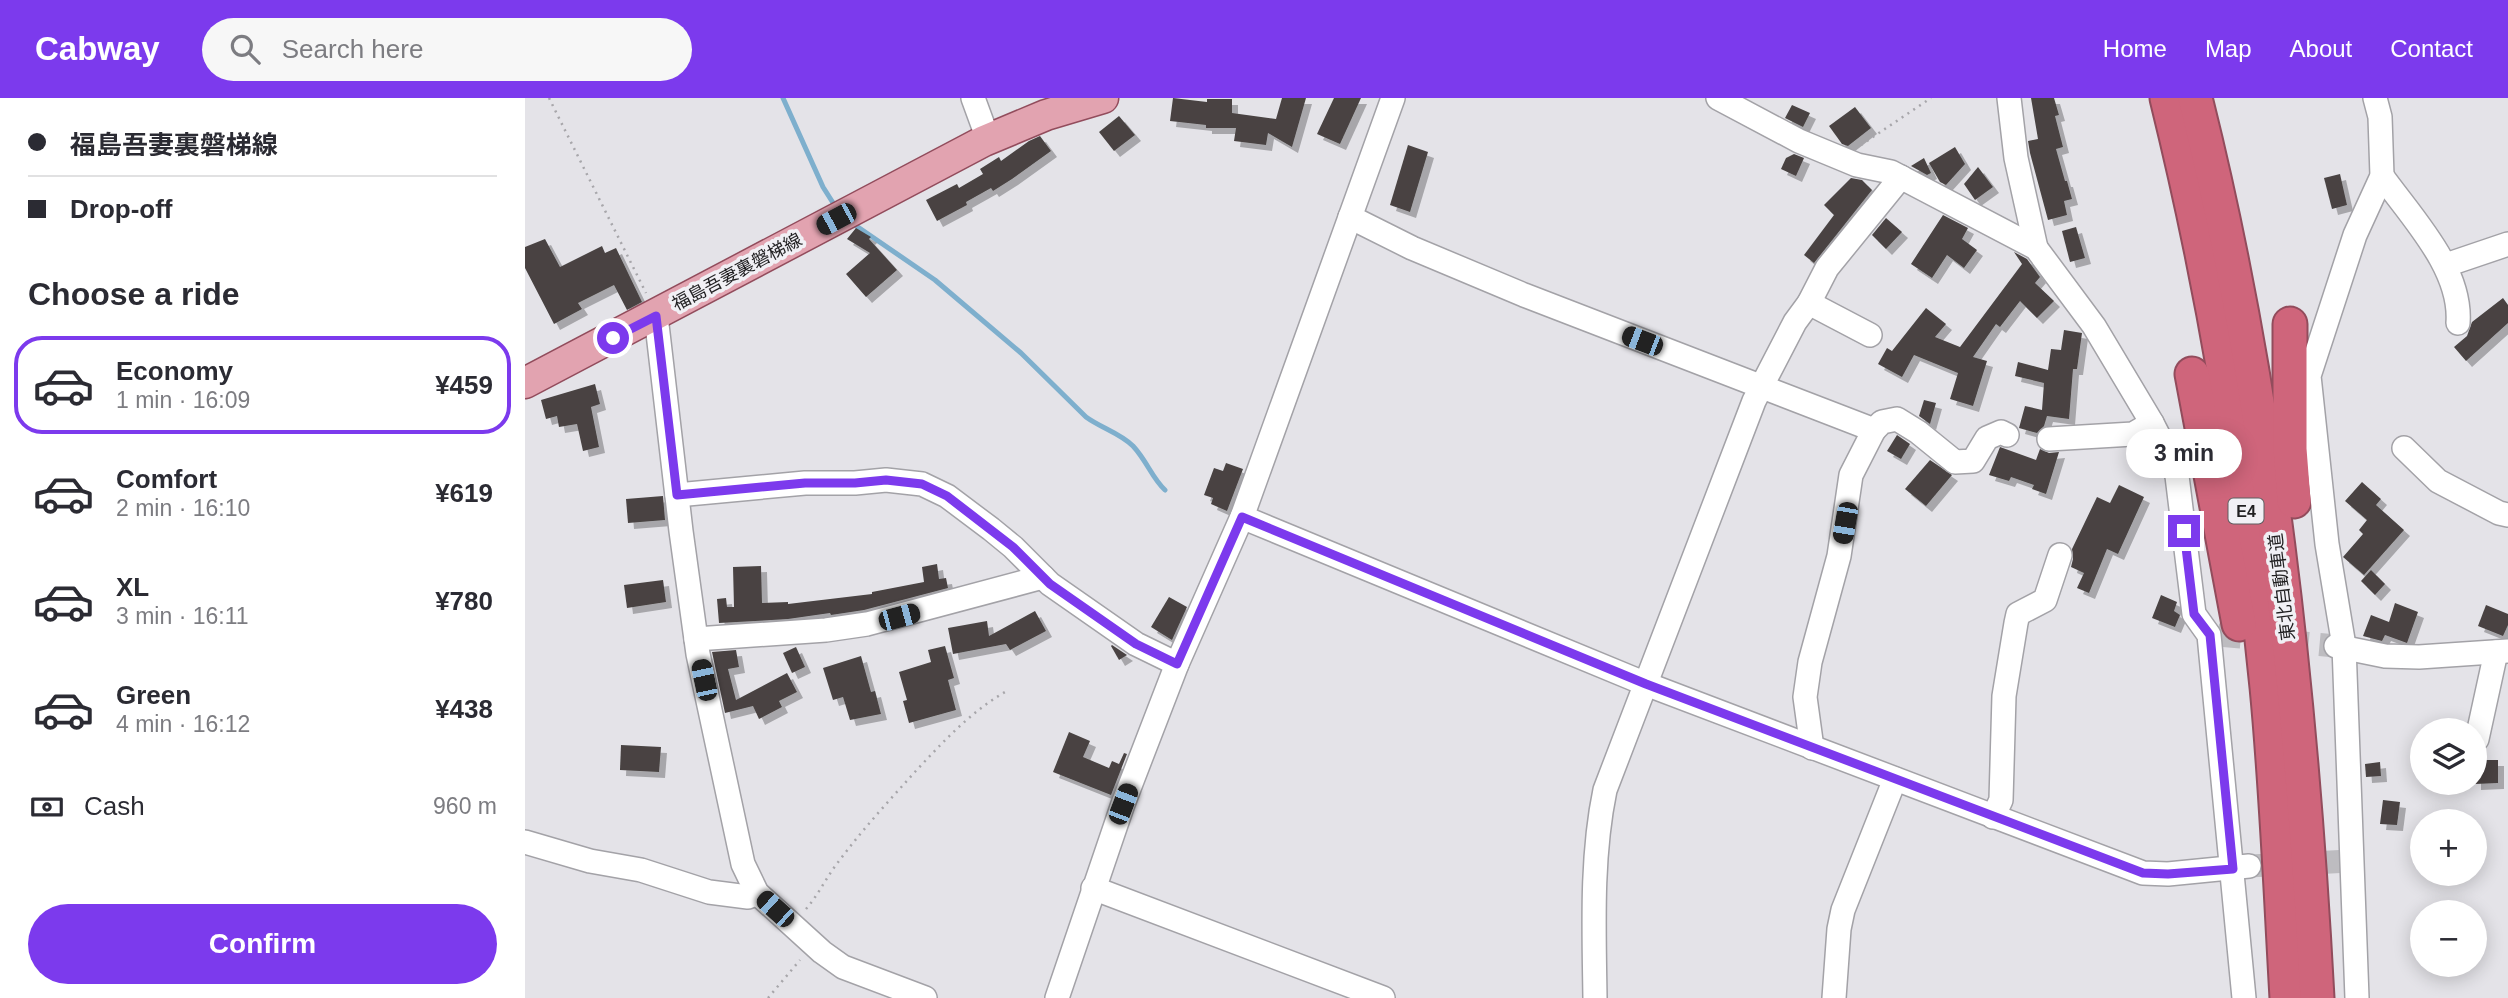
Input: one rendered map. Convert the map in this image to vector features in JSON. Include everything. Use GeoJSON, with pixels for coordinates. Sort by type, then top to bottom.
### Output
{"type":"FeatureCollection","features":[{"type":"Feature","properties":{"kind":"highway","name":"東北自動車道"},"geometry":{"type":"LineString","coordinates":[[2167,98],[2190,190],[2221,345],[2244,492],[2267,690],[2287,998]]}},
{"type":"Feature","properties":{"kind":"highway","name":"東北自動車道"},"geometry":{"type":"LineString","coordinates":[[2195,98],[2217,184],[2245,318],[2267,456],[2300,740],[2313,894],[2317,998]]}},
{"type":"Feature","properties":{"kind":"highway"},"geometry":{"type":"LineString","coordinates":[[2290,324],[2290,449],[2313,740],[2313,894]]}},
{"type":"Feature","properties":{"kind":"highway"},"geometry":{"type":"LineString","coordinates":[[2192,374],[2236,603],[2283,931]]}},
{"type":"Feature","properties":{"kind":"main road","name":"福島吾妻裏磐梯線"},"geometry":{"type":"LineString","coordinates":[[525,383],[988,139],[1046,115],[1103,98]]}},
{"type":"Feature","properties":{"kind":"street"},"geometry":{"type":"LineString","coordinates":[[973,98],[988,139]]}},
{"type":"Feature","properties":{"kind":"street"},"geometry":{"type":"LineString","coordinates":[[1057,998],[1093,888],[1177,664],[1242,517],[1394,98]]}},
{"type":"Feature","properties":{"kind":"street"},"geometry":{"type":"LineString","coordinates":[[1718,98],[1799,141],[1840,158],[1901,177],[2036,248]]}},
{"type":"Feature","properties":{"kind":"street"},"geometry":{"type":"LineString","coordinates":[[2009,98],[2016,158],[2036,248],[2094,326],[2152,423],[2177,476],[2194,614],[2214,635],[2241,867],[2244,998]]}},
{"type":"Feature","properties":{"kind":"street"},"geometry":{"type":"LineString","coordinates":[[2357,998],[2340,646],[2309,376],[2355,235],[2382,176],[2380,117],[2375,98]]}},
{"type":"Feature","properties":{"kind":"street"},"geometry":{"type":"LineString","coordinates":[[2382,176],[2446,265],[2459,306],[2458,323]]}},
{"type":"Feature","properties":{"kind":"street"},"geometry":{"type":"LineString","coordinates":[[1595,998],[1595,900],[1600,812],[1605,789],[1761,387],[1827,268],[1901,177]]}},
{"type":"Feature","properties":{"kind":"street"},"geometry":{"type":"LineString","coordinates":[[1350,217],[1412,248],[1511,290],[1874,430]]}},
{"type":"Feature","properties":{"kind":"street"},"geometry":{"type":"LineString","coordinates":[[2446,265],[2508,244]]}},
{"type":"Feature","properties":{"kind":"street"},"geometry":{"type":"LineString","coordinates":[[1809,303],[1870,335]]}},
{"type":"Feature","properties":{"kind":"street"},"geometry":{"type":"LineString","coordinates":[[656,316],[696,639],[743,864],[757,893],[842,967],[925,998]]}},
{"type":"Feature","properties":{"kind":"street"},"geometry":{"type":"LineString","coordinates":[[1812,748],[1805,697],[1810,662],[1839,556],[1851,475],[1874,430],[1882,422],[1897,419],[1955,462],[1966,463],[1973,461],[1987,438],[2001,432],[2007,435]]}},
{"type":"Feature","properties":{"kind":"street"},"geometry":{"type":"LineString","coordinates":[[2049,439],[2133,434],[2152,423]]}},
{"type":"Feature","properties":{"kind":"street"},"geometry":{"type":"LineString","coordinates":[[2403,448],[2438,481],[2499,513],[2508,515]]}},
{"type":"Feature","properties":{"kind":"street"},"geometry":{"type":"LineString","coordinates":[[677,495],[805,483],[886,480],[922,484],[947,496],[1013,547],[1043,577],[1136,644],[1177,664]]}},
{"type":"Feature","properties":{"kind":"street"},"geometry":{"type":"LineString","coordinates":[[1242,517],[1646,684],[2143,873],[2168,874],[2241,867]]}},
{"type":"Feature","properties":{"kind":"street"},"geometry":{"type":"LineString","coordinates":[[1993,817],[2001,800],[2004,696],[2018,614],[2045,600],[2060,555]]}},
{"type":"Feature","properties":{"kind":"street"},"geometry":{"type":"LineString","coordinates":[[696,639],[826,630],[867,624],[1043,577]]}},
{"type":"Feature","properties":{"kind":"street"},"geometry":{"type":"LineString","coordinates":[[2340,646],[2385,656],[2419,657],[2502,651],[2483,718]]}},
{"type":"Feature","properties":{"kind":"street"},"geometry":{"type":"LineString","coordinates":[[1834,998],[1843,910],[1895,779]]}},
{"type":"Feature","properties":{"kind":"street"},"geometry":{"type":"LineString","coordinates":[[525,842],[590,861],[641,870],[709,892],[748,897],[757,893]]}},
{"type":"Feature","properties":{"kind":"street"},"geometry":{"type":"LineString","coordinates":[[1093,888],[1383,998]]}},
{"type":"Feature","properties":{"kind":"path"},"geometry":{"type":"LineString","coordinates":[[549,98],[656,316]]}},
{"type":"Feature","properties":{"kind":"path"},"geometry":{"type":"LineString","coordinates":[[1840,158],[1931,98]]}},
{"type":"Feature","properties":{"kind":"path"},"geometry":{"type":"LineString","coordinates":[[793,926],[819,893],[837,863],[879,812],[960,725],[1005,692]]}},
{"type":"Feature","properties":{"kind":"path"},"geometry":{"type":"LineString","coordinates":[[768,998],[814,945]]}},
{"type":"Feature","properties":{"kind":"building"},"geometry":{"type":"Polygon","coordinates":[[[1173,98],[1207,102],[1207,99],[1232,99],[1232,113],[1276,119],[1282,98],[1306,98],[1292,147],[1268,133],[1266,145],[1234,141],[1236,128],[1206,128],[1206,125],[1170,121],[1173,98]]]}},
{"type":"Feature","properties":{"kind":"building"},"geometry":{"type":"Polygon","coordinates":[[[1334,98],[1361,98],[1340,144],[1317,134],[1334,98]]]}},
{"type":"Feature","properties":{"kind":"building"},"geometry":{"type":"Polygon","coordinates":[[[2031,98],[2054,98],[2059,115],[2055,116],[2063,147],[2056,149],[2072,199],[2064,201],[2067,215],[2048,220],[2028,141],[2038,139],[2031,98]]]}},
{"type":"Feature","properties":{"kind":"building"},"geometry":{"type":"Polygon","coordinates":[[[1792,105],[1810,113],[1803,127],[1785,118],[1792,105]]]}},
{"type":"Feature","properties":{"kind":"building"},"geometry":{"type":"Polygon","coordinates":[[[1855,107],[1871,128],[1848,146],[1842,144],[1829,126],[1855,107]]]}},
{"type":"Feature","properties":{"kind":"building"},"geometry":{"type":"Polygon","coordinates":[[[1119,116],[1135,135],[1114,151],[1099,132],[1119,116]]]}},
{"type":"Feature","properties":{"kind":"building"},"geometry":{"type":"Polygon","coordinates":[[[1040,136],[1051,151],[993,191],[991,188],[937,221],[926,200],[957,184],[959,188],[983,174],[980,169],[999,157],[1001,161],[1040,136]]]}},
{"type":"Feature","properties":{"kind":"building"},"geometry":{"type":"Polygon","coordinates":[[[1408,145],[1428,152],[1410,212],[1390,205],[1408,145]]]}},
{"type":"Feature","properties":{"kind":"building"},"geometry":{"type":"Polygon","coordinates":[[[1955,147],[1965,164],[1946,185],[1940,182],[1929,163],[1955,147]]]}},
{"type":"Feature","properties":{"kind":"building"},"geometry":{"type":"Polygon","coordinates":[[[1794,154],[1804,158],[1796,176],[1781,169],[1786,158],[1794,154]]]}},
{"type":"Feature","properties":{"kind":"building"},"geometry":{"type":"Polygon","coordinates":[[[1924,158],[1931,173],[1927,175],[1911,166],[1924,158]]]}},
{"type":"Feature","properties":{"kind":"building"},"geometry":{"type":"Polygon","coordinates":[[[1978,167],[1993,187],[1975,200],[1964,184],[1978,167]]]}},
{"type":"Feature","properties":{"kind":"building"},"geometry":{"type":"Polygon","coordinates":[[[2340,174],[2347,205],[2332,209],[2324,178],[2340,174]]]}},
{"type":"Feature","properties":{"kind":"building"},"geometry":{"type":"Polygon","coordinates":[[[1851,178],[1862,180],[1872,190],[1814,263],[1804,255],[1834,215],[1824,205],[1851,178]]]}},
{"type":"Feature","properties":{"kind":"building"},"geometry":{"type":"Polygon","coordinates":[[[1943,215],[1968,228],[1962,239],[1977,250],[1964,268],[1947,255],[1932,278],[1911,264],[1943,215]]]}},
{"type":"Feature","properties":{"kind":"building"},"geometry":{"type":"Polygon","coordinates":[[[1886,218],[1902,232],[1886,249],[1872,235],[1886,218]]]}},
{"type":"Feature","properties":{"kind":"building"},"geometry":{"type":"Polygon","coordinates":[[[2076,227],[2085,258],[2070,262],[2062,231],[2076,227]]]}},
{"type":"Feature","properties":{"kind":"building"},"geometry":{"type":"Polygon","coordinates":[[[856,228],[871,237],[869,239],[897,270],[866,297],[846,274],[870,253],[847,239],[856,228]]]}},
{"type":"Feature","properties":{"kind":"building"},"geometry":{"type":"Polygon","coordinates":[[[545,239],[560,267],[602,246],[605,253],[616,248],[642,302],[627,310],[614,285],[578,303],[582,309],[554,324],[525,268],[525,247],[545,239]]]}},
{"type":"Feature","properties":{"kind":"building"},"geometry":{"type":"Polygon","coordinates":[[[2014,252],[2027,259],[2040,277],[2035,283],[2054,301],[2037,318],[2020,301],[2000,327],[1996,324],[1973,357],[1987,361],[1973,406],[1950,399],[1958,373],[1914,355],[1902,377],[1878,364],[1887,348],[1892,351],[1926,308],[1946,324],[1935,337],[1960,347],[2022,264],[2014,252]]]}},
{"type":"Feature","properties":{"kind":"building"},"geometry":{"type":"Polygon","coordinates":[[[2503,298],[2508,305],[2508,323],[2466,361],[2454,347],[2467,336],[2472,322],[2503,298]]]}},
{"type":"Feature","properties":{"kind":"building"},"geometry":{"type":"Polygon","coordinates":[[[2064,330],[2082,333],[2077,369],[2073,369],[2069,419],[2047,416],[2044,426],[2037,433],[2019,428],[2025,406],[2042,410],[2044,383],[2015,376],[2018,362],[2048,370],[2051,349],[2061,350],[2064,330]]]}},
{"type":"Feature","properties":{"kind":"building"},"geometry":{"type":"Polygon","coordinates":[[[595,384],[600,404],[591,407],[599,447],[583,451],[577,424],[559,427],[557,416],[546,419],[541,400],[595,384]]]}},
{"type":"Feature","properties":{"kind":"building"},"geometry":{"type":"Polygon","coordinates":[[[1924,400],[1936,403],[1930,424],[1919,416],[1924,400]]]}},
{"type":"Feature","properties":{"kind":"building"},"geometry":{"type":"Polygon","coordinates":[[[1897,435],[1910,444],[1901,459],[1887,451],[1897,435]]]}},
{"type":"Feature","properties":{"kind":"building"},"geometry":{"type":"Polygon","coordinates":[[[2000,447],[2036,460],[2040,449],[2049,453],[2059,452],[2046,494],[2032,489],[2034,485],[2011,477],[2009,481],[1989,475],[2000,447]]]}},
{"type":"Feature","properties":{"kind":"building"},"geometry":{"type":"Polygon","coordinates":[[[1930,460],[1952,475],[1926,506],[1905,489],[1930,460]]]}},
{"type":"Feature","properties":{"kind":"building"},"geometry":{"type":"Polygon","coordinates":[[[1226,463],[1243,469],[1227,511],[1211,504],[1213,498],[1204,495],[1214,468],[1223,471],[1226,463]]]}},
{"type":"Feature","properties":{"kind":"building"},"geometry":{"type":"Polygon","coordinates":[[[2362,482],[2381,499],[2376,505],[2404,530],[2364,575],[2343,557],[2363,534],[2359,530],[2367,520],[2345,501],[2362,482]]]}},
{"type":"Feature","properties":{"kind":"building"},"geometry":{"type":"Polygon","coordinates":[[[2119,485],[2144,497],[2118,554],[2107,549],[2089,593],[2077,588],[2084,573],[2071,567],[2072,549],[2097,497],[2110,503],[2119,485]]]}},
{"type":"Feature","properties":{"kind":"building"},"geometry":{"type":"Polygon","coordinates":[[[663,496],[665,520],[628,523],[626,499],[663,496]]]}},
{"type":"Feature","properties":{"kind":"building"},"geometry":{"type":"Polygon","coordinates":[[[937,564],[939,579],[946,578],[948,588],[864,610],[788,619],[719,623],[717,599],[726,598],[727,607],[734,607],[733,567],[761,566],[762,603],[788,604],[872,594],[924,582],[922,567],[937,564]]]}},
{"type":"Feature","properties":{"kind":"building"},"geometry":{"type":"Polygon","coordinates":[[[2371,570],[2385,584],[2375,595],[2361,581],[2371,570]]]}},
{"type":"Feature","properties":{"kind":"building"},"geometry":{"type":"Polygon","coordinates":[[[663,580],[666,602],[627,608],[624,585],[663,580]]]}},
{"type":"Feature","properties":{"kind":"building"},"geometry":{"type":"Polygon","coordinates":[[[2161,595],[2177,602],[2174,611],[2180,615],[2175,627],[2152,618],[2161,595]]]}},
{"type":"Feature","properties":{"kind":"building"},"geometry":{"type":"Polygon","coordinates":[[[1169,597],[1187,607],[1172,640],[1151,627],[1169,597]]]}},
{"type":"Feature","properties":{"kind":"building"},"geometry":{"type":"Polygon","coordinates":[[[2395,603],[2418,612],[2407,643],[2385,635],[2382,641],[2363,636],[2371,615],[2389,622],[2395,603]]]}},
{"type":"Feature","properties":{"kind":"building"},"geometry":{"type":"Polygon","coordinates":[[[2486,605],[2508,614],[2508,625],[2503,636],[2478,626],[2486,605]]]}},
{"type":"Feature","properties":{"kind":"building"},"geometry":{"type":"Polygon","coordinates":[[[1035,611],[1046,631],[1010,650],[1006,644],[953,654],[948,628],[987,621],[989,636],[1035,611]]]}},
{"type":"Feature","properties":{"kind":"building"},"geometry":{"type":"Polygon","coordinates":[[[1112,645],[1127,655],[1119,660],[1112,645]]]}},
{"type":"Feature","properties":{"kind":"building"},"geometry":{"type":"Polygon","coordinates":[[[945,646],[954,678],[948,680],[956,710],[909,723],[903,701],[907,700],[899,672],[931,662],[928,650],[945,646]]]}},
{"type":"Feature","properties":{"kind":"building"},"geometry":{"type":"Polygon","coordinates":[[[796,647],[805,667],[792,673],[783,653],[796,647]]]}},
{"type":"Feature","properties":{"kind":"building"},"geometry":{"type":"Polygon","coordinates":[[[736,650],[739,667],[728,669],[736,700],[787,673],[797,692],[779,701],[782,707],[759,719],[753,706],[725,713],[712,652],[736,650]]]}},
{"type":"Feature","properties":{"kind":"building"},"geometry":{"type":"Polygon","coordinates":[[[861,656],[871,692],[875,691],[881,714],[850,720],[843,697],[833,700],[823,668],[861,656]]]}},
{"type":"Feature","properties":{"kind":"building"},"geometry":{"type":"Polygon","coordinates":[[[1069,732],[1090,741],[1083,757],[1109,768],[1112,761],[1119,764],[1124,753],[1127,754],[1111,795],[1053,772],[1069,732]]]}},
{"type":"Feature","properties":{"kind":"building"},"geometry":{"type":"Polygon","coordinates":[[[621,745],[661,747],[659,772],[620,770],[621,745]]]}},
{"type":"Feature","properties":{"kind":"building"},"geometry":{"type":"Polygon","coordinates":[[[2487,760],[2498,760],[2498,783],[2487,783],[2487,760]]]}},
{"type":"Feature","properties":{"kind":"building"},"geometry":{"type":"Polygon","coordinates":[[[2380,762],[2381,776],[2366,777],[2365,764],[2380,762]]]}},
{"type":"Feature","properties":{"kind":"building"},"geometry":{"type":"Polygon","coordinates":[[[2383,800],[2400,802],[2397,825],[2380,824],[2383,800]]]}},
{"type":"Feature","properties":{"kind":"waterway"},"geometry":{"type":"LineString","coordinates":[[783,98],[823,187],[835,206]]}},
{"type":"Feature","properties":{"kind":"waterway"},"geometry":{"type":"LineString","coordinates":[[852,223],[935,280],[1021,353],[1086,417],[1128,441],[1165,490]]}},
{"type":"Feature","properties":{"kind":"tunnel"},"geometry":{"type":"LineString","coordinates":[[2218,635],[2336,646]]}},
{"type":"Feature","properties":{"kind":"tunnel"},"geometry":{"type":"LineString","coordinates":[[2249,866],[2352,861]]}},
{"type":"Feature","properties":{"kind":"route"},"geometry":{"type":"LineString","coordinates":[[613,338],[656,316],[677,495],[805,483],[886,480],[922,484],[947,496],[991,529],[1050,584],[1136,644],[1177,664],[1242,517],[1646,684],[2143,873],[2168,874],[2233,869],[2210,635],[2194,614],[2184,531]]}}]}
